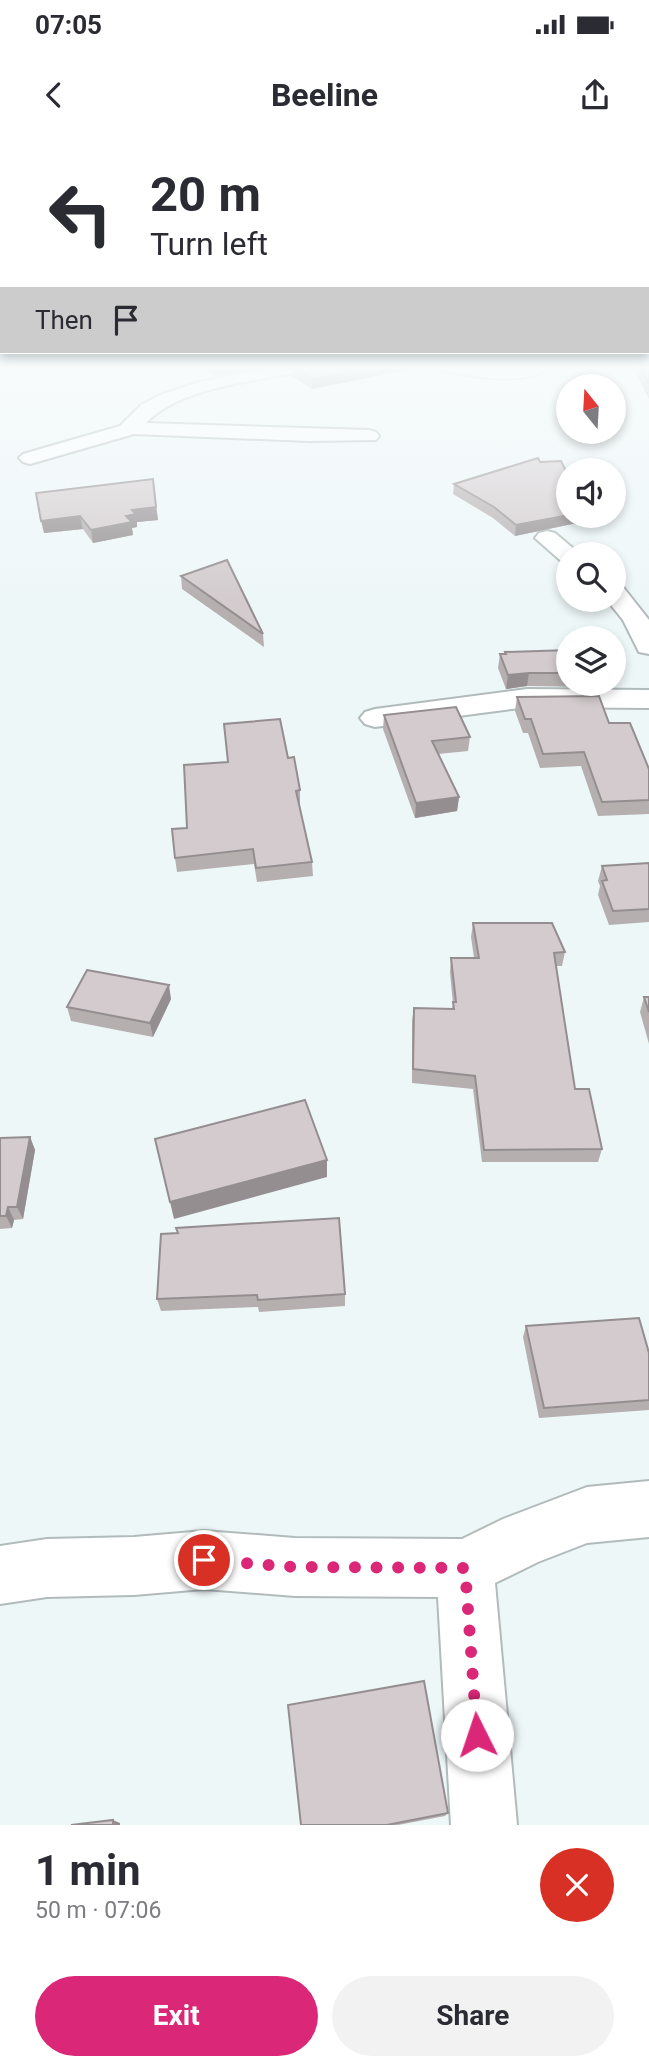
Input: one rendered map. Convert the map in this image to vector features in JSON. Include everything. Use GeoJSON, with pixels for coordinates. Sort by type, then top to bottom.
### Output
{"type":"FeatureCollection","features":[{"type":"Feature","properties":{"kind":"street"},"geometry":{"type":"LineString","coordinates":[[30,458],[75,445]]}},
{"type":"Feature","properties":{"kind":"street"},"geometry":{"type":"LineString","coordinates":[[547,538],[556,545]]}},
{"type":"Feature","properties":{"kind":"street"},"geometry":{"type":"LineString","coordinates":[[626,607],[635,618],[649,646]]}},
{"type":"Feature","properties":{"kind":"street"},"geometry":{"type":"LineString","coordinates":[[374,718],[527,698],[649,699]]}},
{"type":"Feature","properties":{"kind":"street"},"geometry":{"type":"LineString","coordinates":[[0,1575],[47,1568],[134,1566],[204,1560],[295,1567],[465,1568],[523,1539],[587,1515],[649,1509]]}},
{"type":"Feature","properties":{"kind":"street"},"geometry":{"type":"LineString","coordinates":[[465,1568],[484,1825]]}},
{"type":"Feature","properties":{"kind":"building"},"geometry":{"type":"Polygon","coordinates":[[[538,458],[540,462],[556,461],[556,517],[516,525],[494,507],[454,484],[538,458]]]}},
{"type":"Feature","properties":{"kind":"building"},"geometry":{"type":"Polygon","coordinates":[[[153,479],[156,507],[132,510],[136,514],[126,516],[132,522],[91,530],[80,516],[41,521],[36,493],[153,479]]]}},
{"type":"Feature","properties":{"kind":"building"},"geometry":{"type":"Polygon","coordinates":[[[227,560],[263,634],[181,576],[227,560]]]}},
{"type":"Feature","properties":{"kind":"building"},"geometry":{"type":"Polygon","coordinates":[[[556,650],[556,673],[508,675],[500,654],[506,654],[505,652],[556,650]]]}},
{"type":"Feature","properties":{"kind":"building"},"geometry":{"type":"Polygon","coordinates":[[[599,696],[609,723],[630,723],[649,769],[649,800],[602,802],[584,752],[543,754],[531,719],[525,719],[517,697],[599,696]]]}},
{"type":"Feature","properties":{"kind":"building"},"geometry":{"type":"Polygon","coordinates":[[[456,707],[470,737],[432,741],[459,797],[416,803],[384,715],[456,707]]]}},
{"type":"Feature","properties":{"kind":"building"},"geometry":{"type":"Polygon","coordinates":[[[280,719],[288,758],[294,757],[300,790],[296,791],[312,862],[256,868],[253,849],[175,858],[172,829],[187,828],[184,765],[228,762],[224,724],[280,719]]]}},
{"type":"Feature","properties":{"kind":"building"},"geometry":{"type":"Polygon","coordinates":[[[649,863],[649,909],[613,911],[602,881],[607,880],[602,866],[649,863]]]}},
{"type":"Feature","properties":{"kind":"building"},"geometry":{"type":"Polygon","coordinates":[[[473,923],[552,923],[565,952],[554,953],[575,1089],[589,1089],[602,1149],[484,1150],[475,1076],[413,1069],[414,1008],[454,1009],[453,1002],[456,1002],[451,958],[479,958],[473,923]]]}},
{"type":"Feature","properties":{"kind":"building"},"geometry":{"type":"Polygon","coordinates":[[[87,970],[169,985],[150,1023],[67,1007],[87,970]]]}},
{"type":"Feature","properties":{"kind":"building"},"geometry":{"type":"Polygon","coordinates":[[[644,997],[649,997],[649,1012],[644,997]]]}},
{"type":"Feature","properties":{"kind":"building"},"geometry":{"type":"Polygon","coordinates":[[[305,1100],[327,1160],[170,1202],[155,1139],[305,1100]]]}},
{"type":"Feature","properties":{"kind":"building"},"geometry":{"type":"Polygon","coordinates":[[[30,1137],[17,1207],[8,1207],[6,1216],[0,1216],[0,1138],[30,1137]]]}},
{"type":"Feature","properties":{"kind":"building"},"geometry":{"type":"Polygon","coordinates":[[[339,1218],[345,1294],[258,1300],[257,1295],[157,1299],[161,1234],[178,1233],[176,1228],[339,1218]]]}},
{"type":"Feature","properties":{"kind":"building"},"geometry":{"type":"Polygon","coordinates":[[[639,1318],[649,1353],[649,1400],[544,1408],[526,1326],[639,1318]]]}},
{"type":"Feature","properties":{"kind":"building"},"geometry":{"type":"Polygon","coordinates":[[[424,1681],[448,1813],[387,1825],[301,1825],[288,1705],[424,1681]]]}},
{"type":"Feature","properties":{"kind":"building"},"geometry":{"type":"Polygon","coordinates":[[[113,1820],[113,1825],[71,1825],[113,1820]]]}},
{"type":"Feature","properties":{"kind":"route"},"geometry":{"type":"LineString","coordinates":[[204,1560],[295,1567],[349,1565],[465,1568],[477,1735]]}}]}
